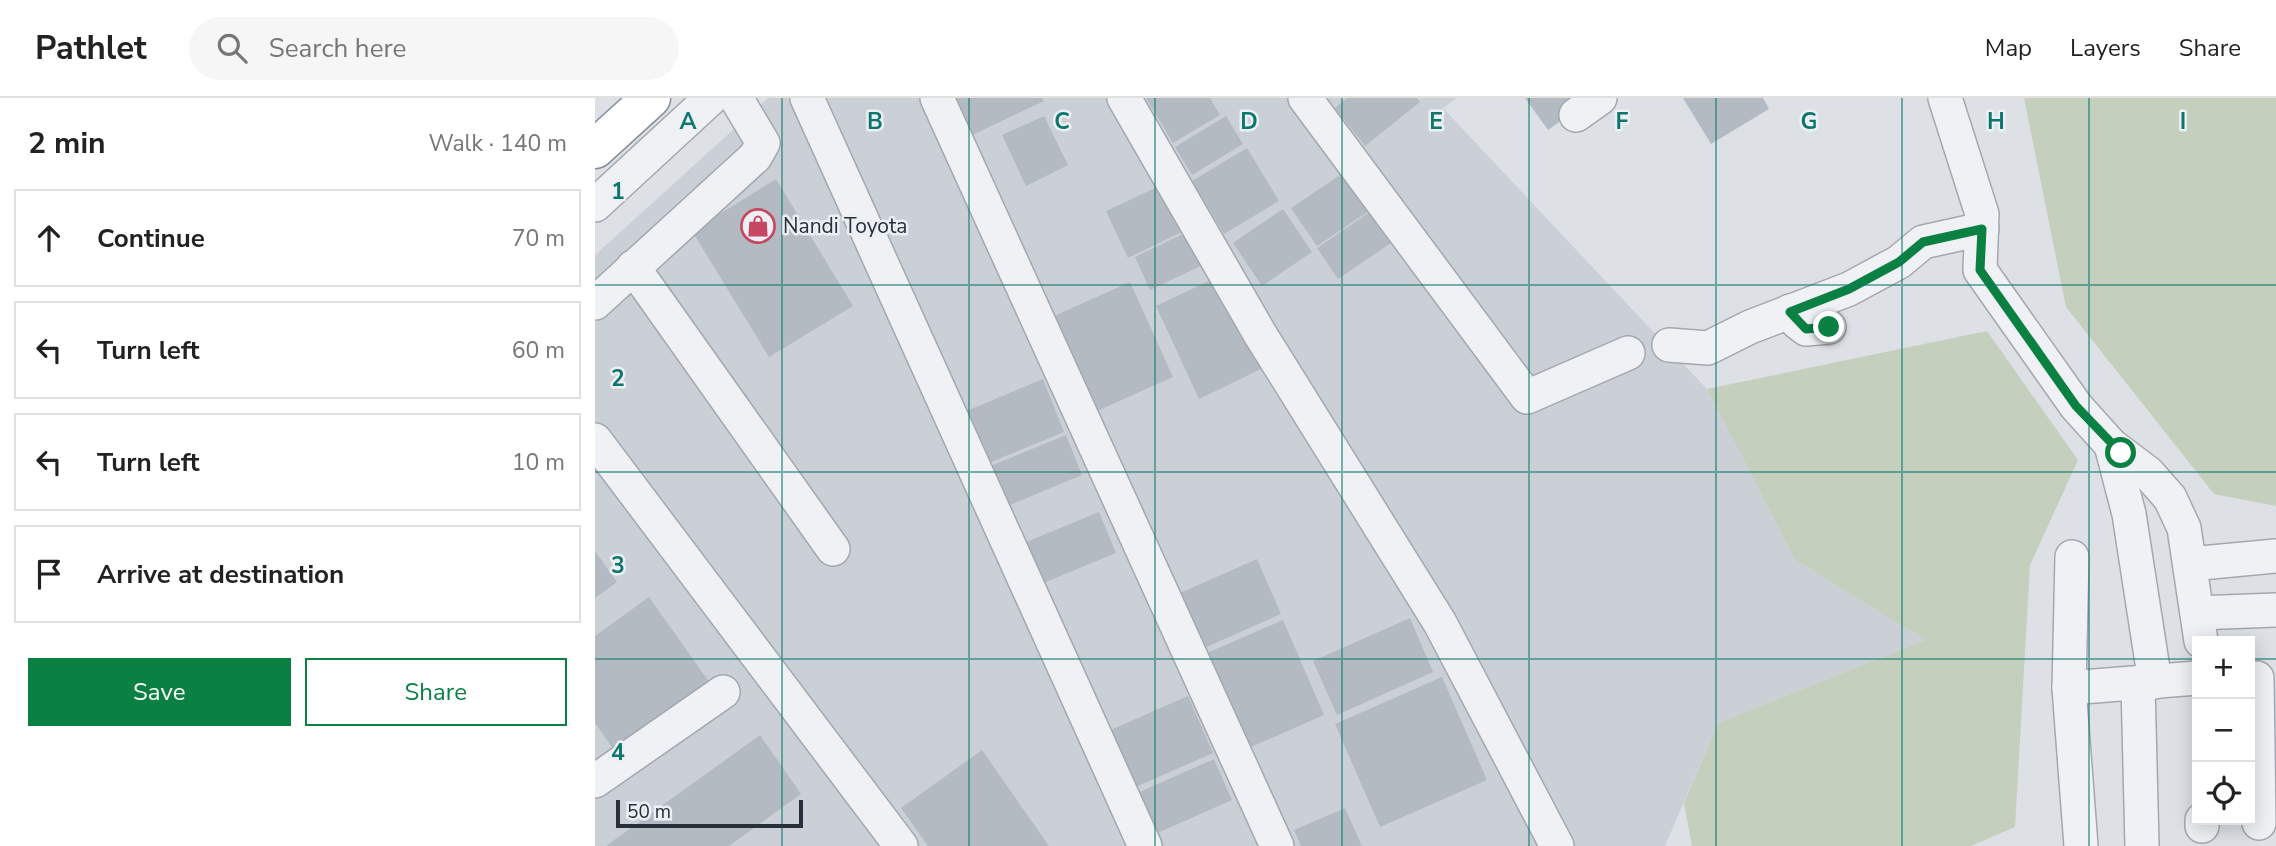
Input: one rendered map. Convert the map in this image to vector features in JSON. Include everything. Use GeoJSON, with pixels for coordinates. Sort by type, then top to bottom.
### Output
{"type":"FeatureCollection","features":[{"type":"Feature","properties":{"kind":"highway"},"geometry":{"type":"LineString","coordinates":[[595,126],[627,98]]}},
{"type":"Feature","properties":{"kind":"highway"},"geometry":{"type":"LineString","coordinates":[[595,149],[651,98]]}},
{"type":"Feature","properties":{"kind":"street"},"geometry":{"type":"LineString","coordinates":[[595,205],[711,98]]}},
{"type":"Feature","properties":{"kind":"street"},"geometry":{"type":"LineString","coordinates":[[595,303],[755,157],[763,143],[736,98]]}},
{"type":"Feature","properties":{"kind":"street"},"geometry":{"type":"LineString","coordinates":[[807,98],[1145,846]]}},
{"type":"Feature","properties":{"kind":"street"},"geometry":{"type":"LineString","coordinates":[[937,98],[1277,846]]}},
{"type":"Feature","properties":{"kind":"street"},"geometry":{"type":"LineString","coordinates":[[1124,98],[1260,334],[1440,623],[1557,846]]}},
{"type":"Feature","properties":{"kind":"street"},"geometry":{"type":"LineString","coordinates":[[1305,98],[1527,397],[1628,352]]}},
{"type":"Feature","properties":{"kind":"street"},"geometry":{"type":"LineString","coordinates":[[1945,98],[1982,214],[1980,270],[2076,406],[2111,445],[2148,473],[2170,498],[2184,528],[2199,627],[2276,610]]}},
{"type":"Feature","properties":{"kind":"street"},"geometry":{"type":"LineString","coordinates":[[1669,345],[1708,348],[1749,327],[1849,289],[1899,262],[1923,242],[1982,229]]}},
{"type":"Feature","properties":{"kind":"street"},"geometry":{"type":"LineString","coordinates":[[633,267],[833,549]]}},
{"type":"Feature","properties":{"kind":"street"},"geometry":{"type":"LineString","coordinates":[[1790,312],[1806,329],[1829,327]]}},
{"type":"Feature","properties":{"kind":"street"},"geometry":{"type":"LineString","coordinates":[[595,440],[901,846]]}},
{"type":"Feature","properties":{"kind":"street"},"geometry":{"type":"LineString","coordinates":[[2111,445],[2129,514],[2146,683],[2142,846]]}},
{"type":"Feature","properties":{"kind":"street"},"geometry":{"type":"LineString","coordinates":[[2190,564],[2276,556]]}},
{"type":"Feature","properties":{"kind":"street"},"geometry":{"type":"LineString","coordinates":[[2073,558],[2069,688],[2081,846]]}},
{"type":"Feature","properties":{"kind":"street"},"geometry":{"type":"LineString","coordinates":[[2259,823],[2261,677]]}},
{"type":"Feature","properties":{"kind":"street"},"geometry":{"type":"LineString","coordinates":[[2069,688],[2192,678]]}},
{"type":"Feature","properties":{"kind":"street"},"geometry":{"type":"LineString","coordinates":[[595,781],[723,692]]}},
{"type":"Feature","properties":{"kind":"shaded area"},"geometry":{"type":"Polygon","coordinates":[[[768,98],[1457,98],[1443,108],[1707,389],[1795,560],[1925,640],[1718,723],[1665,846],[595,846],[595,255],[768,98]]]}},
{"type":"Feature","properties":{"kind":"green space"},"geometry":{"type":"Polygon","coordinates":[[[2024,98],[2276,98],[2276,506],[2214,494],[2066,307],[2024,98]]]}},
{"type":"Feature","properties":{"kind":"green space"},"geometry":{"type":"Polygon","coordinates":[[[1987,331],[2078,460],[2030,565],[2015,827],[1971,846],[1692,846],[1684,803],[1718,723],[1925,640],[1795,560],[1707,389],[1987,331]]]}},
{"type":"Feature","properties":{"kind":"building"},"geometry":{"type":"Polygon","coordinates":[[[945,98],[1042,98],[1044,101],[964,139],[945,98]]]}},
{"type":"Feature","properties":{"kind":"building"},"geometry":{"type":"Polygon","coordinates":[[[1146,98],[1210,98],[1220,115],[1173,143],[1146,98]]]}},
{"type":"Feature","properties":{"kind":"building"},"geometry":{"type":"Polygon","coordinates":[[[1347,98],[1417,98],[1420,102],[1365,146],[1335,108],[1347,98]]]}},
{"type":"Feature","properties":{"kind":"building"},"geometry":{"type":"Polygon","coordinates":[[[1525,98],[1592,98],[1548,130],[1525,98]]]}},
{"type":"Feature","properties":{"kind":"building"},"geometry":{"type":"Polygon","coordinates":[[[1683,98],[1763,98],[1769,109],[1711,144],[1683,98]]]}},
{"type":"Feature","properties":{"kind":"building"},"geometry":{"type":"Polygon","coordinates":[[[1044,116],[1068,165],[1026,186],[1002,135],[1044,116]]]}},
{"type":"Feature","properties":{"kind":"building"},"geometry":{"type":"Polygon","coordinates":[[[1226,116],[1243,144],[1192,175],[1175,147],[1226,116]]]}},
{"type":"Feature","properties":{"kind":"building"},"geometry":{"type":"Polygon","coordinates":[[[1247,148],[1279,201],[1224,234],[1192,181],[1247,148]]]}},
{"type":"Feature","properties":{"kind":"building"},"geometry":{"type":"Polygon","coordinates":[[[1346,171],[1372,209],[1317,246],[1291,208],[1346,171]]]}},
{"type":"Feature","properties":{"kind":"building"},"geometry":{"type":"Polygon","coordinates":[[[776,179],[853,306],[769,357],[692,231],[776,179]]]}},
{"type":"Feature","properties":{"kind":"building"},"geometry":{"type":"Polygon","coordinates":[[[1166,183],[1188,229],[1128,258],[1106,211],[1166,183]]]}},
{"type":"Feature","properties":{"kind":"building"},"geometry":{"type":"Polygon","coordinates":[[[1283,209],[1312,252],[1262,286],[1233,243],[1283,209]]]}},
{"type":"Feature","properties":{"kind":"building"},"geometry":{"type":"Polygon","coordinates":[[[1373,210],[1394,241],[1338,279],[1317,248],[1373,210]]]}},
{"type":"Feature","properties":{"kind":"building"},"geometry":{"type":"Polygon","coordinates":[[[1189,231],[1205,264],[1150,290],[1135,257],[1189,231]]]}},
{"type":"Feature","properties":{"kind":"building"},"geometry":{"type":"Polygon","coordinates":[[[1217,277],[1261,369],[1199,399],[1156,306],[1217,277]]]}},
{"type":"Feature","properties":{"kind":"building"},"geometry":{"type":"Polygon","coordinates":[[[1130,282],[1173,377],[1086,416],[1043,321],[1130,282]]]}},
{"type":"Feature","properties":{"kind":"building"},"geometry":{"type":"Polygon","coordinates":[[[1043,379],[1064,432],[979,467],[957,415],[1043,379]]]}},
{"type":"Feature","properties":{"kind":"building"},"geometry":{"type":"Polygon","coordinates":[[[1066,435],[1082,475],[998,510],[981,470],[1066,435]]]}},
{"type":"Feature","properties":{"kind":"building"},"geometry":{"type":"Polygon","coordinates":[[[1099,512],[1116,553],[1036,586],[1019,545],[1099,512]]]}},
{"type":"Feature","properties":{"kind":"building"},"geometry":{"type":"Polygon","coordinates":[[[595,551],[617,582],[595,598],[595,551]]]}},
{"type":"Feature","properties":{"kind":"building"},"geometry":{"type":"Polygon","coordinates":[[[1257,559],[1281,614],[1202,649],[1178,594],[1257,559]]]}},
{"type":"Feature","properties":{"kind":"building"},"geometry":{"type":"Polygon","coordinates":[[[649,597],[712,686],[617,754],[595,723],[595,636],[649,597]]]}},
{"type":"Feature","properties":{"kind":"building"},"geometry":{"type":"Polygon","coordinates":[[[1410,618],[1433,672],[1337,715],[1313,661],[1410,618]]]}},
{"type":"Feature","properties":{"kind":"building"},"geometry":{"type":"Polygon","coordinates":[[[1283,620],[1324,715],[1242,751],[1200,656],[1283,620]]]}},
{"type":"Feature","properties":{"kind":"building"},"geometry":{"type":"Polygon","coordinates":[[[1442,677],[1487,780],[1380,827],[1335,724],[1442,677]]]}},
{"type":"Feature","properties":{"kind":"building"},"geometry":{"type":"Polygon","coordinates":[[[1188,696],[1213,753],[1131,789],[1106,732],[1188,696]]]}},
{"type":"Feature","properties":{"kind":"building"},"geometry":{"type":"Polygon","coordinates":[[[760,735],[801,794],[729,846],[606,846],[760,735]]]}},
{"type":"Feature","properties":{"kind":"building"},"geometry":{"type":"Polygon","coordinates":[[[982,750],[1049,846],[928,846],[901,808],[982,750]]]}},
{"type":"Feature","properties":{"kind":"building"},"geometry":{"type":"Polygon","coordinates":[[[1214,759],[1232,800],[1153,835],[1135,794],[1214,759]]]}},
{"type":"Feature","properties":{"kind":"building"},"geometry":{"type":"Polygon","coordinates":[[[1345,808],[1362,846],[1301,846],[1294,830],[1345,808]]]}},
{"type":"Feature","properties":{"kind":"place","name":"Nandi Toyota"},"geometry":{"type":"Point","coordinates":[758,226]}},
{"type":"Feature","properties":{"kind":"route"},"geometry":{"type":"LineString","coordinates":[[1829,327],[1806,329],[1790,312],[1849,289],[1899,262],[1923,242],[1982,229],[1980,270],[2076,406],[2121,453]]}}]}
